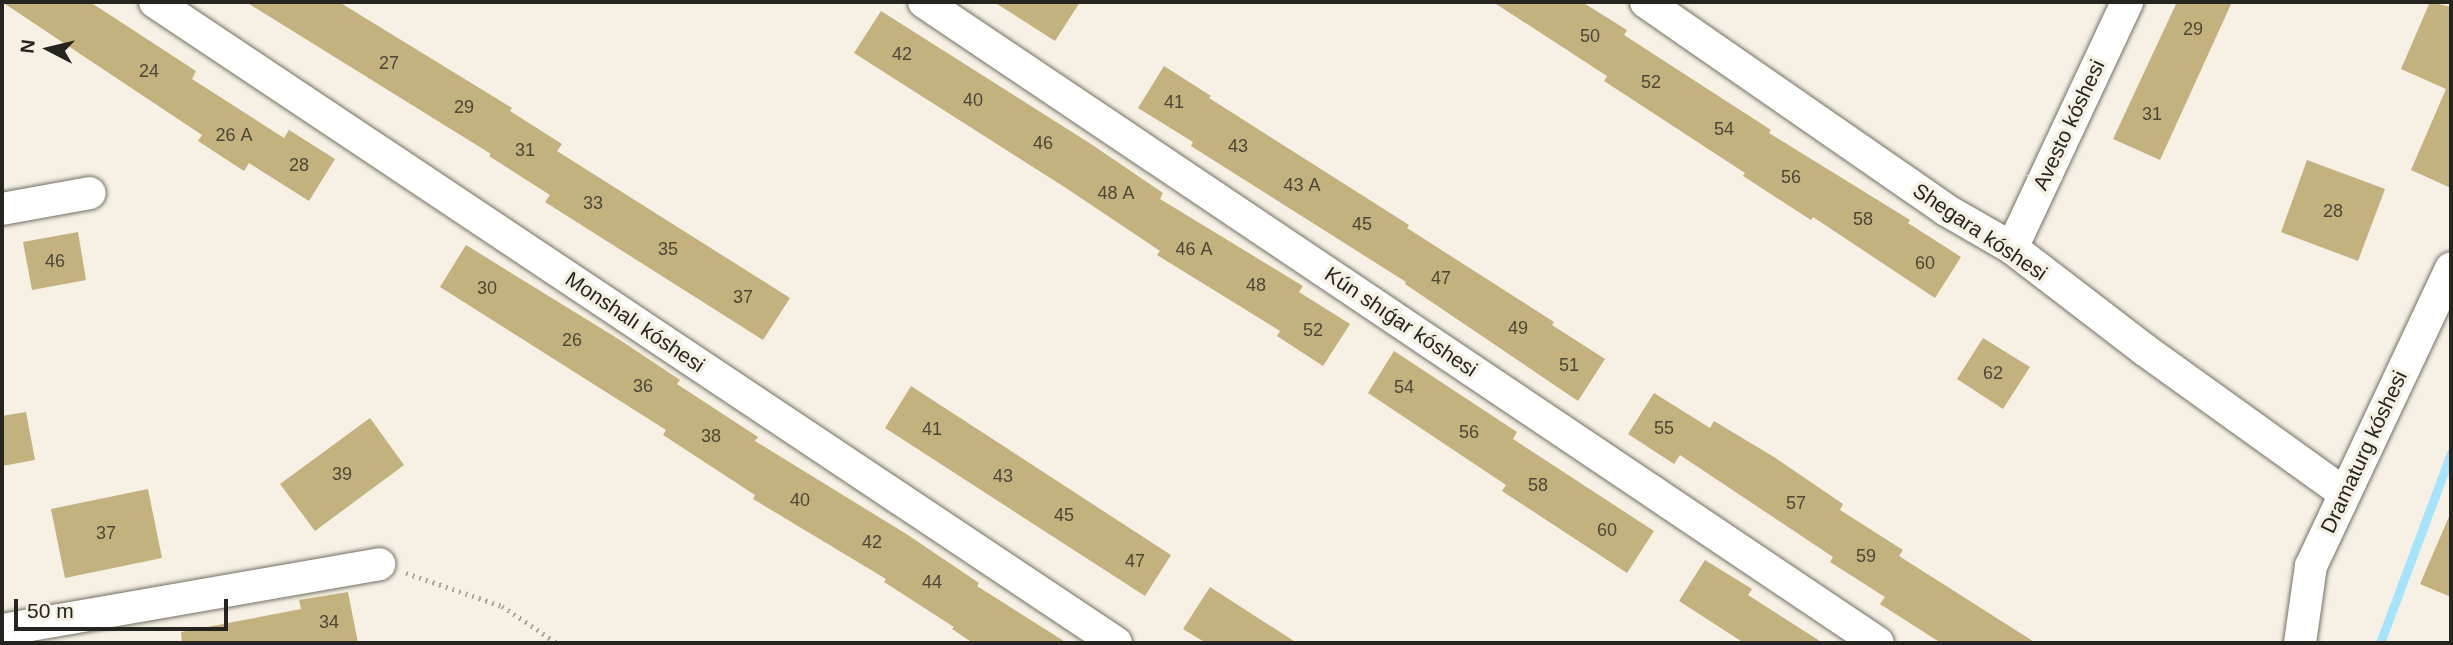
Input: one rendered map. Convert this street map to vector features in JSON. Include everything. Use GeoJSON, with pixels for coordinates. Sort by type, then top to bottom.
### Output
{"type":"FeatureCollection","features":[{"type":"Feature","properties":{"kind":"street","name":"Monshalı kóshesi"},"geometry":{"type":"LineString","coordinates":[[155,2],[1116,643]]}},
{"type":"Feature","properties":{"kind":"street","name":"Kún shıǵar kóshesi"},"geometry":{"type":"LineString","coordinates":[[924,2],[1878,643]]}},
{"type":"Feature","properties":{"kind":"street","name":"Shegara kóshesi"},"geometry":{"type":"LineString","coordinates":[[1646,2],[1946,210],[2012,248],[2166,366],[2344,493]]}},
{"type":"Feature","properties":{"kind":"street","name":"Avesto kóshesi"},"geometry":{"type":"LineString","coordinates":[[2012,248],[2127,2]]}},
{"type":"Feature","properties":{"kind":"street"},"geometry":{"type":"LineString","coordinates":[[2,209],[89,193]]}},
{"type":"Feature","properties":{"kind":"street","name":"Dramaturg kóshesi"},"geometry":{"type":"LineString","coordinates":[[2300,643],[2311,566],[2451,268]]}},
{"type":"Feature","properties":{"kind":"street"},"geometry":{"type":"LineString","coordinates":[[2,631],[379,564]]}},
{"type":"Feature","properties":{"kind":"path"},"geometry":{"type":"LineString","coordinates":[[379,564],[502,606],[557,643]]}},
{"type":"Feature","properties":{"kind":"building"},"geometry":{"type":"Polygon","coordinates":[[[2,2],[90,2],[196,71],[192,79],[284,138],[289,130],[335,159],[309,201],[249,163],[244,171],[198,141],[202,135],[2,2]]]}},
{"type":"Feature","properties":{"kind":"building"},"geometry":{"type":"Polygon","coordinates":[[[246,2],[339,2],[512,108],[510,111],[562,144],[557,151],[790,298],[763,340],[545,202],[550,195],[489,156],[491,154],[246,2]]]}},
{"type":"Feature","properties":{"kind":"building"},"geometry":{"type":"Polygon","coordinates":[[[994,2],[1080,2],[1055,41],[994,2]]]}},
{"type":"Feature","properties":{"kind":"building"},"geometry":{"type":"Polygon","coordinates":[[[1493,2],[1582,2],[1627,30],[1624,35],[1771,130],[1769,133],[1910,220],[1908,223],[1961,257],[1935,298],[1813,217],[1811,220],[1743,176],[1745,173],[1604,81],[1607,76],[1493,2]]]}},
{"type":"Feature","properties":{"kind":"building"},"geometry":{"type":"Polygon","coordinates":[[[2177,2],[2232,2],[2160,160],[2113,139],[2177,2]]]}},
{"type":"Feature","properties":{"kind":"building"},"geometry":{"type":"Polygon","coordinates":[[[2430,2],[2451,7],[2451,188],[2411,170],[2446,89],[2401,69],[2430,2]]]}},
{"type":"Feature","properties":{"kind":"building"},"geometry":{"type":"Polygon","coordinates":[[[881,11],[1091,144],[1163,193],[1160,199],[1303,286],[1299,292],[1350,324],[1323,366],[1277,336],[1280,331],[1157,255],[1160,251],[1069,190],[854,53],[881,11]]]}},
{"type":"Feature","properties":{"kind":"building"},"geometry":{"type":"Polygon","coordinates":[[[1164,66],[1211,96],[1209,98],[1409,225],[1407,228],[1554,322],[1552,325],[1605,359],[1578,401],[1405,284],[1406,282],[1191,146],[1193,142],[1138,108],[1164,66]]]}},
{"type":"Feature","properties":{"kind":"building"},"geometry":{"type":"Polygon","coordinates":[[[2307,160],[2385,189],[2358,261],[2281,232],[2307,160]]]}},
{"type":"Feature","properties":{"kind":"building"},"geometry":{"type":"Polygon","coordinates":[[[78,232],[86,280],[32,290],[23,242],[78,232]]]}},
{"type":"Feature","properties":{"kind":"building"},"geometry":{"type":"Polygon","coordinates":[[[466,245],[620,340],[680,380],[677,384],[758,437],[755,441],[908,535],[979,583],[977,586],[1067,643],[973,643],[952,629],[954,627],[884,582],[886,579],[753,499],[755,495],[663,435],[666,430],[440,287],[466,245]]]}},
{"type":"Feature","properties":{"kind":"building"},"geometry":{"type":"Polygon","coordinates":[[[1983,338],[2030,367],[2003,409],[1957,379],[1983,338]]]}},
{"type":"Feature","properties":{"kind":"building"},"geometry":{"type":"Polygon","coordinates":[[[1394,351],[1517,432],[1513,439],[1654,531],[1627,573],[1502,491],[1506,485],[1368,393],[1394,351]]]}},
{"type":"Feature","properties":{"kind":"building"},"geometry":{"type":"Polygon","coordinates":[[[911,386],[1171,555],[1145,596],[885,428],[911,386]]]}},
{"type":"Feature","properties":{"kind":"building"},"geometry":{"type":"Polygon","coordinates":[[[1654,393],[1710,428],[1714,421],[1774,457],[1843,504],[1840,510],[1903,550],[1899,556],[2036,643],[1941,643],[1880,604],[1885,597],[1830,562],[1833,557],[1680,455],[1674,464],[1628,434],[1654,393]]]}},
{"type":"Feature","properties":{"kind":"building"},"geometry":{"type":"Polygon","coordinates":[[[26,412],[35,460],[2,466],[2,416],[26,412]]]}},
{"type":"Feature","properties":{"kind":"building"},"geometry":{"type":"Polygon","coordinates":[[[370,418],[404,465],[315,531],[280,484],[370,418]]]}},
{"type":"Feature","properties":{"kind":"building"},"geometry":{"type":"Polygon","coordinates":[[[148,489],[162,558],[65,578],[51,509],[148,489]]]}},
{"type":"Feature","properties":{"kind":"building"},"geometry":{"type":"Polygon","coordinates":[[[2451,512],[2451,597],[2420,584],[2451,512]]]}},
{"type":"Feature","properties":{"kind":"building"},"geometry":{"type":"Polygon","coordinates":[[[1705,560],[1752,589],[1748,595],[1823,643],[1744,643],[1679,601],[1705,560]]]}},
{"type":"Feature","properties":{"kind":"building"},"geometry":{"type":"Polygon","coordinates":[[[1210,587],[1297,643],[1206,643],[1183,629],[1210,587]]]}},
{"type":"Feature","properties":{"kind":"building"},"geometry":{"type":"Polygon","coordinates":[[[348,592],[358,643],[182,643],[181,632],[301,609],[299,600],[348,592]]]}},
{"type":"Feature","properties":{"kind":"waterway"},"geometry":{"type":"LineString","coordinates":[[2380,643],[2451,453]]}}]}
